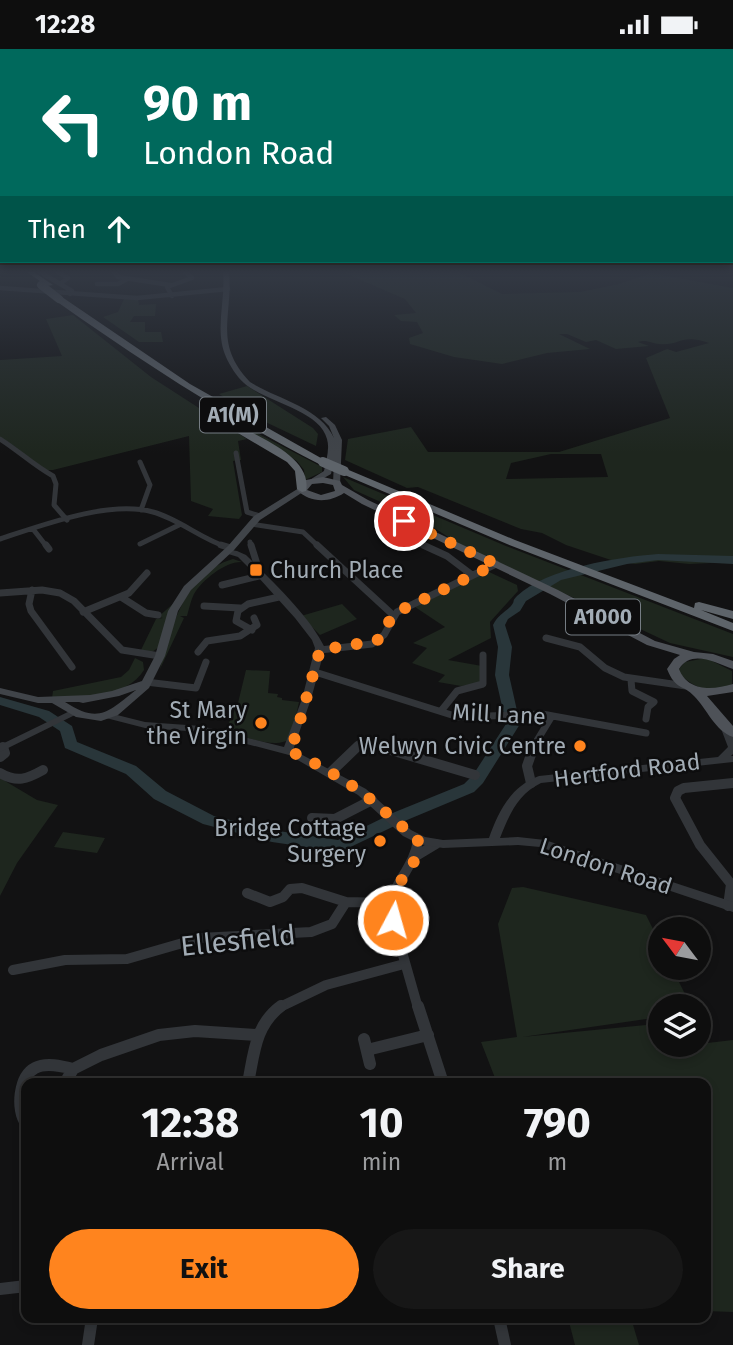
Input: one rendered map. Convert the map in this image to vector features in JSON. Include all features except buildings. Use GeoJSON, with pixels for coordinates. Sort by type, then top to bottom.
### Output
{"type":"FeatureCollection","features":[{"type":"Feature","properties":{"kind":"highway","name":"A1(M)"},"geometry":{"type":"LineString","coordinates":[[108,332],[201,397],[344,468],[733,627]]}},
{"type":"Feature","properties":{"kind":"highway","name":"A1(M)"},"geometry":{"type":"LineString","coordinates":[[117,332],[202,390],[323,458]]}},
{"type":"Feature","properties":{"kind":"highway"},"geometry":{"type":"LineString","coordinates":[[121,343],[130,354],[201,405],[291,460],[300,471],[302,489]]}},
{"type":"Feature","properties":{"kind":"highway","name":"A1(M)"},"geometry":{"type":"LineString","coordinates":[[605,574],[733,617]]}},
{"type":"Feature","properties":{"kind":"main road"},"geometry":{"type":"LineString","coordinates":[[56,701],[73,712],[94,717],[109,716],[144,688],[160,656],[173,611],[183,594],[260,516],[328,472],[331,437],[327,430],[311,417],[258,389],[242,376],[225,346],[225,332]]}},
{"type":"Feature","properties":{"kind":"main road"},"geometry":{"type":"LineString","coordinates":[[239,371],[319,415],[335,429],[340,444],[340,492],[322,498],[287,500]]}},
{"type":"Feature","properties":{"kind":"main road"},"geometry":{"type":"LineString","coordinates":[[312,481],[323,480],[339,485]]}},
{"type":"Feature","properties":{"kind":"main road","name":"A1000"},"geometry":{"type":"LineString","coordinates":[[339,485],[365,502],[554,592],[652,643],[693,655]]}},
{"type":"Feature","properties":{"kind":"main road"},"geometry":{"type":"LineString","coordinates":[[302,489],[309,496],[322,498]]}},
{"type":"Feature","properties":{"kind":"main road","name":"A1000"},"geometry":{"type":"LineString","coordinates":[[322,498],[365,502]]}},
{"type":"Feature","properties":{"kind":"main road","name":"A1000"},"geometry":{"type":"LineString","coordinates":[[652,643],[671,674]]}},
{"type":"Feature","properties":{"kind":"main road"},"geometry":{"type":"LineString","coordinates":[[729,729],[691,688],[671,674],[679,660],[693,655],[713,657],[732,666]]}},
{"type":"Feature","properties":{"kind":"main road"},"geometry":{"type":"LineString","coordinates":[[0,691],[30,699],[56,701],[108,695],[146,683]]}},
{"type":"Feature","properties":{"kind":"main road"},"geometry":{"type":"LineString","coordinates":[[691,688],[730,692]]}},
{"type":"Feature","properties":{"kind":"main road"},"geometry":{"type":"LineString","coordinates":[[108,695],[118,700],[120,706]]}},
{"type":"Feature","properties":{"kind":"main road"},"geometry":{"type":"LineString","coordinates":[[73,712],[75,705],[88,698]]}},
{"type":"Feature","properties":{"kind":"street"},"geometry":{"type":"LineString","coordinates":[[0,439],[23,454],[31,464],[49,472],[56,484],[54,505],[67,520]]}},
{"type":"Feature","properties":{"kind":"street"},"geometry":{"type":"LineString","coordinates":[[236,453],[247,512],[260,516]]}},
{"type":"Feature","properties":{"kind":"street"},"geometry":{"type":"LineString","coordinates":[[140,462],[150,485],[141,510]]}},
{"type":"Feature","properties":{"kind":"street"},"geometry":{"type":"LineString","coordinates":[[1,537],[112,511],[141,510],[253,561]]}},
{"type":"Feature","properties":{"kind":"street"},"geometry":{"type":"LineString","coordinates":[[251,524],[292,528],[303,532],[393,615]]}},
{"type":"Feature","properties":{"kind":"street"},"geometry":{"type":"LineString","coordinates":[[141,544],[179,525]]}},
{"type":"Feature","properties":{"kind":"street"},"geometry":{"type":"LineString","coordinates":[[383,527],[447,556],[472,575]]}},
{"type":"Feature","properties":{"kind":"street"},"geometry":{"type":"LineString","coordinates":[[33,529],[49,549]]}},
{"type":"Feature","properties":{"kind":"street"},"geometry":{"type":"LineString","coordinates":[[250,542],[259,576],[308,627],[320,650],[295,738],[288,750]]}},
{"type":"Feature","properties":{"kind":"street"},"geometry":{"type":"LineString","coordinates":[[320,650],[376,641],[384,635],[393,615],[496,564]]}},
{"type":"Feature","properties":{"kind":"street"},"geometry":{"type":"LineString","coordinates":[[83,612],[121,597],[137,587],[148,573]]}},
{"type":"Feature","properties":{"kind":"street"},"geometry":{"type":"LineString","coordinates":[[222,585],[259,576]]}},
{"type":"Feature","properties":{"kind":"street"},"geometry":{"type":"LineString","coordinates":[[0,593],[32,590],[60,593],[122,650],[160,656]]}},
{"type":"Feature","properties":{"kind":"street"},"geometry":{"type":"LineString","coordinates":[[32,590],[29,604],[31,611],[72,667]]}},
{"type":"Feature","properties":{"kind":"street"},"geometry":{"type":"LineString","coordinates":[[121,597],[146,613],[158,615]]}},
{"type":"Feature","properties":{"kind":"street"},"geometry":{"type":"LineString","coordinates":[[204,606],[240,608],[279,597]]}},
{"type":"Feature","properties":{"kind":"street"},"geometry":{"type":"LineString","coordinates":[[240,608],[235,615],[236,621],[252,630]]}},
{"type":"Feature","properties":{"kind":"street"},"geometry":{"type":"LineString","coordinates":[[198,652],[207,641],[237,639],[252,630],[258,623],[254,618]]}},
{"type":"Feature","properties":{"kind":"street"},"geometry":{"type":"LineString","coordinates":[[546,638],[575,645],[610,671],[631,680],[671,674]]}},
{"type":"Feature","properties":{"kind":"street"},"geometry":{"type":"LineString","coordinates":[[441,711],[457,691],[483,684],[483,655]]}},
{"type":"Feature","properties":{"kind":"street"},"geometry":{"type":"LineString","coordinates":[[146,683],[196,688],[206,662]]}},
{"type":"Feature","properties":{"kind":"street","name":"Mill Lane"},"geometry":{"type":"LineString","coordinates":[[315,672],[466,718],[512,714],[552,716],[646,733]]}},
{"type":"Feature","properties":{"kind":"street"},"geometry":{"type":"LineString","coordinates":[[631,680],[632,691],[654,702],[648,707],[646,719]]}},
{"type":"Feature","properties":{"kind":"street"},"geometry":{"type":"LineString","coordinates":[[1,751],[73,712]]}},
{"type":"Feature","properties":{"kind":"street","name":"London Road"},"geometry":{"type":"LineString","coordinates":[[109,716],[145,726],[201,729],[288,750],[331,772],[372,800],[418,840],[436,844],[512,841],[550,846],[730,907]]}},
{"type":"Feature","properties":{"kind":"street"},"geometry":{"type":"LineString","coordinates":[[494,842],[516,793],[531,783],[526,774],[527,761],[552,716]]}},
{"type":"Feature","properties":{"kind":"street","name":"Hertford Road"},"geometry":{"type":"LineString","coordinates":[[531,783],[545,779],[728,759],[733,748],[729,729]]}},
{"type":"Feature","properties":{"kind":"street"},"geometry":{"type":"LineString","coordinates":[[331,772],[343,763],[362,741],[475,775]]}},
{"type":"Feature","properties":{"kind":"street"},"geometry":{"type":"LineString","coordinates":[[0,773],[11,780],[21,782],[43,770]]}},
{"type":"Feature","properties":{"kind":"street"},"geometry":{"type":"LineString","coordinates":[[730,907],[731,884],[702,849],[675,798],[678,791],[684,788],[733,783]]}},
{"type":"Feature","properties":{"kind":"street"},"geometry":{"type":"LineString","coordinates":[[312,818],[335,819],[372,800]]}},
{"type":"Feature","properties":{"kind":"street"},"geometry":{"type":"LineString","coordinates":[[498,829],[512,841]]}},
{"type":"Feature","properties":{"kind":"street"},"geometry":{"type":"LineString","coordinates":[[418,840],[416,856],[389,903],[404,964],[441,1078]]}},
{"type":"Feature","properties":{"kind":"street"},"geometry":{"type":"LineString","coordinates":[[416,856],[436,844]]}},
{"type":"Feature","properties":{"kind":"street","name":"Ellesfield"},"geometry":{"type":"LineString","coordinates":[[13,970],[65,960],[127,959],[200,938],[311,932],[332,924],[346,902],[302,888],[290,889],[279,899],[270,902],[247,893]]}},
{"type":"Feature","properties":{"kind":"street"},"geometry":{"type":"LineString","coordinates":[[346,902],[389,903]]}},
{"type":"Feature","properties":{"kind":"street"},"geometry":{"type":"LineString","coordinates":[[249,1078],[257,1035],[274,1008],[293,996],[404,964]]}},
{"type":"Feature","properties":{"kind":"street"},"geometry":{"type":"LineString","coordinates":[[24,1078],[28,1072],[44,1065],[73,1069],[121,1047],[170,1032],[257,1035]]}},
{"type":"Feature","properties":{"kind":"street"},"geometry":{"type":"LineString","coordinates":[[370,1063],[365,1045],[428,1035]]}},
{"type":"Feature","properties":{"kind":"street"},"geometry":{"type":"LineString","coordinates":[[68,1078],[73,1069]]}},
{"type":"Feature","properties":{"kind":"street"},"geometry":{"type":"LineString","coordinates":[[0,1289],[21,1287]]}},
{"type":"Feature","properties":{"kind":"street"},"geometry":{"type":"LineString","coordinates":[[88,1345],[91,1323]]}},
{"type":"Feature","properties":{"kind":"street"},"geometry":{"type":"LineString","coordinates":[[500,1323],[505,1345]]}},
{"type":"Feature","properties":{"kind":"shaded area"},"geometry":{"type":"Polygon","coordinates":[[[52,332],[95,332],[151,377],[247,439],[238,441],[241,460],[233,461],[242,515],[239,519],[208,516],[213,509],[191,501],[189,436],[53,470],[41,470],[0,439],[0,360],[62,356],[52,332]]]}},
{"type":"Feature","properties":{"kind":"shaded area"},"geometry":{"type":"Polygon","coordinates":[[[125,332],[161,332],[163,342],[139,342],[125,332]]]}},
{"type":"Feature","properties":{"kind":"shaded area"},"geometry":{"type":"Polygon","coordinates":[[[733,332],[733,562],[689,564],[659,561],[635,564],[611,560],[566,545],[542,533],[521,529],[418,487],[407,488],[345,460],[348,439],[411,427],[428,452],[559,452],[670,418],[646,358],[667,349],[676,352],[709,343],[692,339],[666,344],[644,341],[638,342],[649,346],[616,349],[596,340],[586,342],[567,334],[559,334],[590,349],[547,353],[502,364],[454,357],[410,344],[409,338],[423,333],[733,332]],[[551,454],[511,463],[506,479],[608,477],[601,454],[551,454]]]}},
{"type":"Feature","properties":{"kind":"shaded area"},"geometry":{"type":"Polygon","coordinates":[[[247,386],[313,428],[318,434],[316,446],[255,417],[219,394],[247,386]]]}},
{"type":"Feature","properties":{"kind":"shaded area"},"geometry":{"type":"Polygon","coordinates":[[[205,406],[322,467],[322,472],[305,480],[304,470],[297,461],[205,406]]]}},
{"type":"Feature","properties":{"kind":"shaded area"},"geometry":{"type":"Polygon","coordinates":[[[343,477],[506,546],[733,634],[733,657],[670,643],[459,544],[425,522],[354,490],[343,477]]]}},
{"type":"Feature","properties":{"kind":"shaded area"},"geometry":{"type":"Polygon","coordinates":[[[233,559],[242,562],[215,572],[194,594],[187,616],[180,616],[184,618],[160,669],[175,619],[192,589],[216,566],[233,559]]]}},
{"type":"Feature","properties":{"kind":"shaded area"},"geometry":{"type":"Polygon","coordinates":[[[487,571],[517,585],[518,591],[490,622],[491,638],[448,660],[482,666],[481,683],[461,686],[438,682],[445,675],[412,663],[427,648],[413,643],[445,627],[412,605],[487,571]]]}},
{"type":"Feature","properties":{"kind":"shaded area"},"geometry":{"type":"Polygon","coordinates":[[[174,603],[159,647],[152,652],[141,650],[156,619],[163,618],[158,617],[174,603]]]}},
{"type":"Feature","properties":{"kind":"shaded area"},"geometry":{"type":"Polygon","coordinates":[[[342,604],[357,619],[320,635],[301,616],[342,604]]]}},
{"type":"Feature","properties":{"kind":"shaded area"},"geometry":{"type":"Polygon","coordinates":[[[135,658],[143,662],[144,670],[126,686],[90,696],[52,698],[53,691],[121,677],[129,670],[135,658]]]}},
{"type":"Feature","properties":{"kind":"shaded area"},"geometry":{"type":"Polygon","coordinates":[[[706,658],[732,671],[732,684],[725,688],[704,689],[680,674],[679,669],[685,662],[706,658]]]}},
{"type":"Feature","properties":{"kind":"shaded area"},"geometry":{"type":"Polygon","coordinates":[[[246,670],[270,671],[268,693],[278,694],[277,697],[282,700],[299,702],[291,738],[285,742],[268,743],[225,731],[238,703],[246,670]]]}},
{"type":"Feature","properties":{"kind":"shaded area"},"geometry":{"type":"Polygon","coordinates":[[[0,778],[37,800],[58,805],[17,863],[0,896],[0,778]]]}},
{"type":"Feature","properties":{"kind":"shaded area"},"geometry":{"type":"Polygon","coordinates":[[[63,832],[105,838],[97,853],[54,847],[63,832]]]}},
{"type":"Feature","properties":{"kind":"shaded area"},"geometry":{"type":"Polygon","coordinates":[[[523,887],[646,915],[648,980],[678,980],[685,994],[648,994],[648,1019],[522,1037],[646,1025],[648,1057],[711,1057],[711,1043],[733,1040],[733,1312],[711,1311],[711,1078],[495,1078],[481,1042],[517,1037],[498,924],[512,888],[523,887]]]}},
{"type":"Feature","properties":{"kind":"shaded area"},"geometry":{"type":"Polygon","coordinates":[[[569,1323],[632,1323],[639,1345],[575,1345],[569,1323]]]}},
{"type":"Feature","properties":{"kind":"waterway"},"geometry":{"type":"LineString","coordinates":[[0,701],[44,714],[67,729],[70,745],[131,770],[160,795],[209,820],[272,836],[340,846],[401,816],[469,788],[478,779],[513,724],[502,675],[505,647],[499,625],[503,617],[516,608],[521,599],[557,577],[627,560],[658,557],[733,560]]}},
{"type":"Feature","properties":{"kind":"place","name":"Church Place"},"geometry":{"type":"Point","coordinates":[256,570]}},
{"type":"Feature","properties":{"kind":"place","name":"St Mary the Virgin"},"geometry":{"type":"Point","coordinates":[261,723]}},
{"type":"Feature","properties":{"kind":"place","name":"Welwyn Civic Centre"},"geometry":{"type":"Point","coordinates":[580,746]}},
{"type":"Feature","properties":{"kind":"place","name":"Bridge Cottage Surgery"},"geometry":{"type":"Point","coordinates":[380,841]}},
{"type":"Feature","properties":{"kind":"route"},"geometry":{"type":"LineString","coordinates":[[393,920],[389,906],[390,897],[416,856],[418,840],[362,792],[288,750],[295,738],[320,650],[376,641],[384,635],[390,619],[397,612],[496,564],[404,521]]}}]}
